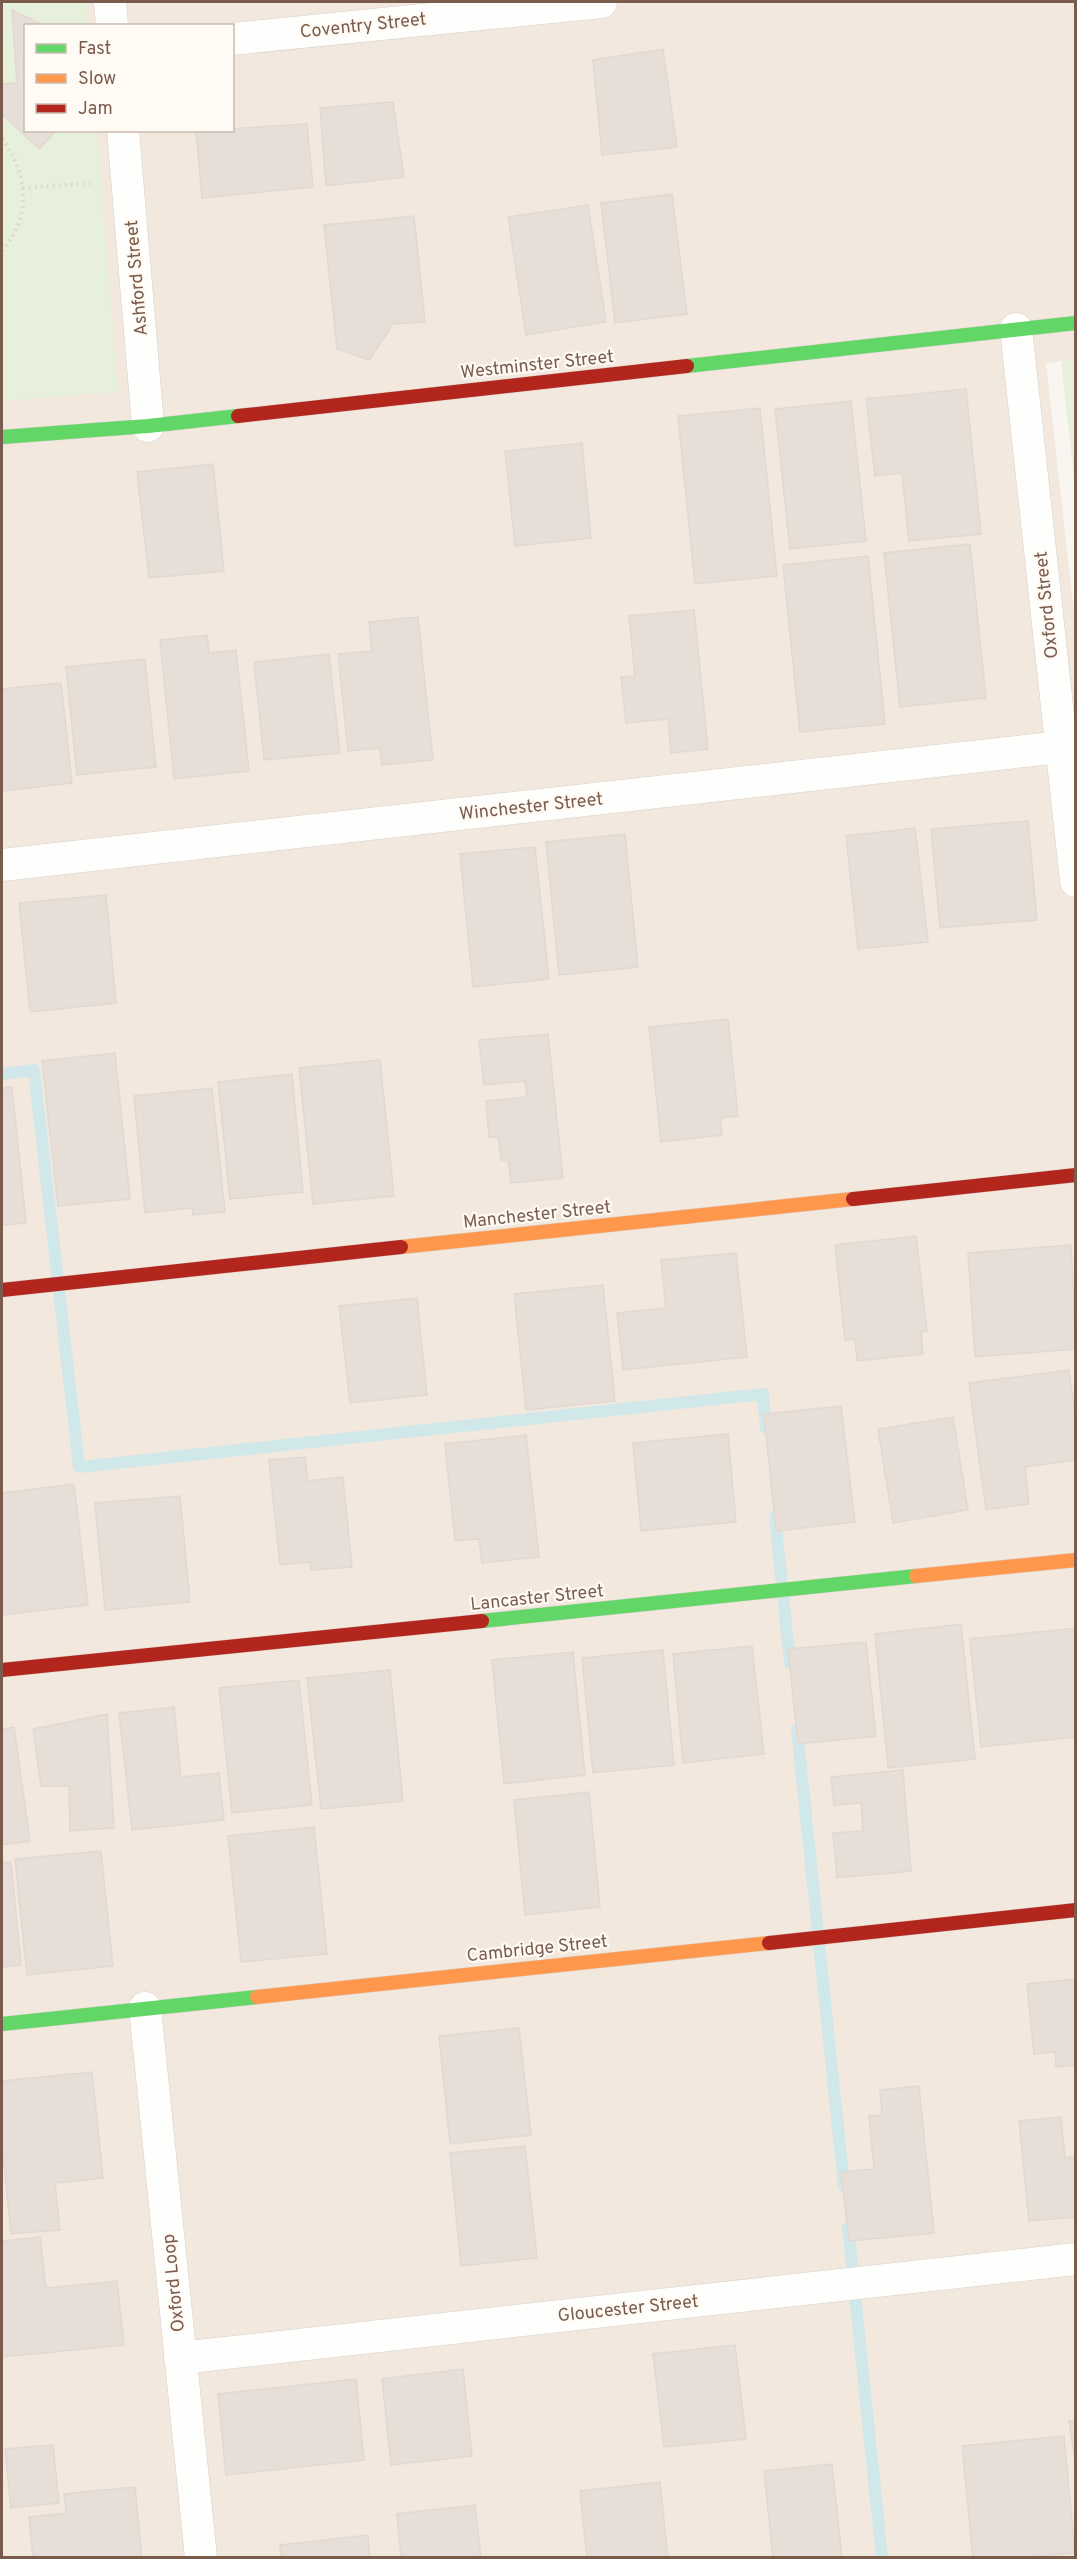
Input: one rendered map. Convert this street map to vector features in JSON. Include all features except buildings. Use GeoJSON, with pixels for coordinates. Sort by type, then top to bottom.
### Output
{"type":"FeatureCollection","features":[{"type":"Feature","properties":{"kind":"street"},"geometry":{"type":"LineString","coordinates":[[110,2],[112,24]]}},
{"type":"Feature","properties":{"kind":"street","name":"Coventry Street"},"geometry":{"type":"LineString","coordinates":[[234,39],[601,2]]}},
{"type":"Feature","properties":{"kind":"street","name":"Ashford Street"},"geometry":{"type":"LineString","coordinates":[[123,132],[148,426]]}},
{"type":"Feature","properties":{"kind":"street","name":"Westminster Street"},"geometry":{"type":"LineString","coordinates":[[2,437],[148,426],[1076,323]]}},
{"type":"Feature","properties":{"kind":"street","name":"Oxford Street"},"geometry":{"type":"LineString","coordinates":[[1016,329],[1076,881]]}},
{"type":"Feature","properties":{"kind":"street","name":"Winchester Street"},"geometry":{"type":"LineString","coordinates":[[2,865],[1061,747]]}},
{"type":"Feature","properties":{"kind":"street","name":"Manchester Street"},"geometry":{"type":"LineString","coordinates":[[2,1290],[1076,1175]]}},
{"type":"Feature","properties":{"kind":"street","name":"Lancaster Street"},"geometry":{"type":"LineString","coordinates":[[2,1670],[1076,1560]]}},
{"type":"Feature","properties":{"kind":"street","name":"Cambridge Street"},"geometry":{"type":"LineString","coordinates":[[2,2024],[1076,1910]]}},
{"type":"Feature","properties":{"kind":"street","name":"Oxford Loop"},"geometry":{"type":"LineString","coordinates":[[145,2008],[201,2558]]}},
{"type":"Feature","properties":{"kind":"street","name":"Gloucester Street"},"geometry":{"type":"LineString","coordinates":[[180,2358],[1076,2259]]}},
{"type":"Feature","properties":{"kind":"path"},"geometry":{"type":"LineString","coordinates":[[2,139],[20,170],[23,188],[23,208],[18,227],[2,251]]}},
{"type":"Feature","properties":{"kind":"path"},"geometry":{"type":"LineString","coordinates":[[23,188],[128,180]]}},
{"type":"Feature","properties":{"kind":"shaded area"},"geometry":{"type":"Polygon","coordinates":[[[2,2],[1075,2],[1075,359],[1046,363],[1076,631],[1075,2557],[2,2558],[2,2]]]}},
{"type":"Feature","properties":{"kind":"green space"},"geometry":{"type":"Polygon","coordinates":[[[2,2],[87,2],[88,24],[24,24],[24,132],[97,132],[118,392],[2,401],[2,2]]]}},
{"type":"Feature","properties":{"kind":"green space"},"geometry":{"type":"Polygon","coordinates":[[[1076,359],[1075,487],[1061,360],[1076,359]]]}},
{"type":"Feature","properties":{"kind":"waterway"},"geometry":{"type":"LineString","coordinates":[[2,1074],[34,1070],[79,1467],[763,1394],[766,1428]]}},
{"type":"Feature","properties":{"kind":"waterway"},"geometry":{"type":"LineString","coordinates":[[775,1517],[790,1663]]}},
{"type":"Feature","properties":{"kind":"waterway"},"geometry":{"type":"LineString","coordinates":[[797,1729],[844,2186]]}},
{"type":"Feature","properties":{"kind":"waterway"},"geometry":{"type":"LineString","coordinates":[[848,2227],[882,2558]]}},
{"type":"Feature","properties":{"kind":"traffic: fast"},"geometry":{"type":"LineString","coordinates":[[687,366],[1076,323]]}},
{"type":"Feature","properties":{"kind":"traffic: fast"},"geometry":{"type":"LineString","coordinates":[[2,437],[148,426],[238,416]]}},
{"type":"Feature","properties":{"kind":"traffic: fast"},"geometry":{"type":"LineString","coordinates":[[482,1621],[916,1576]]}},
{"type":"Feature","properties":{"kind":"traffic: fast"},"geometry":{"type":"LineString","coordinates":[[2,2024],[257,1997]]}},
{"type":"Feature","properties":{"kind":"traffic: slow"},"geometry":{"type":"LineString","coordinates":[[401,1247],[853,1199]]}},
{"type":"Feature","properties":{"kind":"traffic: slow"},"geometry":{"type":"LineString","coordinates":[[916,1576],[1076,1560]]}},
{"type":"Feature","properties":{"kind":"traffic: slow"},"geometry":{"type":"LineString","coordinates":[[257,1997],[769,1943]]}},
{"type":"Feature","properties":{"kind":"traffic: jam"},"geometry":{"type":"LineString","coordinates":[[238,416],[687,366]]}},
{"type":"Feature","properties":{"kind":"traffic: jam"},"geometry":{"type":"LineString","coordinates":[[853,1199],[1076,1175]]}},
{"type":"Feature","properties":{"kind":"traffic: jam"},"geometry":{"type":"LineString","coordinates":[[2,1290],[401,1247]]}},
{"type":"Feature","properties":{"kind":"traffic: jam"},"geometry":{"type":"LineString","coordinates":[[2,1670],[482,1621]]}},
{"type":"Feature","properties":{"kind":"traffic: jam"},"geometry":{"type":"LineString","coordinates":[[769,1943],[1076,1910]]}}]}
